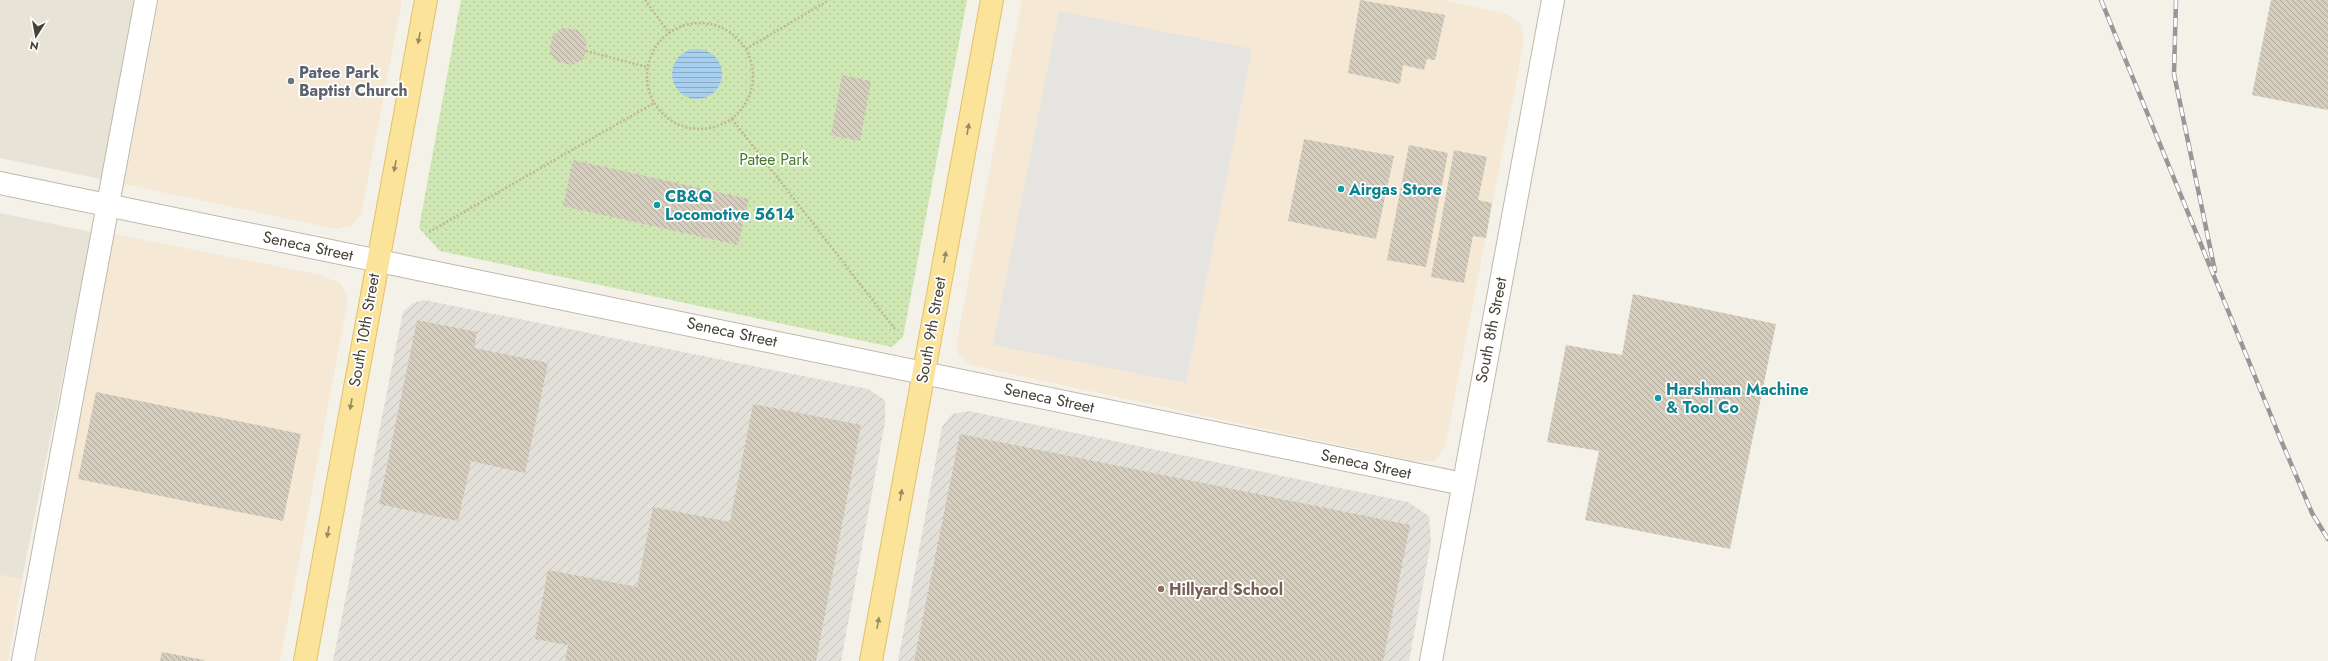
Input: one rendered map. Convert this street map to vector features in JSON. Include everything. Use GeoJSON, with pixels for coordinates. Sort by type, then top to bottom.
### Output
{"type":"FeatureCollection","features":[{"type":"Feature","properties":{"kind":"main road","name":"South 10th Street"},"geometry":{"type":"LineString","coordinates":[[305,661],[377,260],[426,0]]}},
{"type":"Feature","properties":{"kind":"main road","name":"South 9th Street"},"geometry":{"type":"LineString","coordinates":[[871,661],[992,0]]}},
{"type":"Feature","properties":{"kind":"street"},"geometry":{"type":"LineString","coordinates":[[23,661],[146,0]]}},
{"type":"Feature","properties":{"kind":"street","name":"South 8th Street"},"geometry":{"type":"LineString","coordinates":[[1431,661],[1553,0]]}},
{"type":"Feature","properties":{"kind":"street","name":"Seneca Street"},"geometry":{"type":"LineString","coordinates":[[0,183],[1463,484]]}},
{"type":"Feature","properties":{"kind":"path"},"geometry":{"type":"LineString","coordinates":[[645,0],[669,33]]}},
{"type":"Feature","properties":{"kind":"path"},"geometry":{"type":"LineString","coordinates":[[746,49],[828,0]]}},
{"type":"Feature","properties":{"kind":"path"},"geometry":{"type":"LineString","coordinates":[[702,23],[719,26],[734,36],[746,49],[753,67],[752,87],[749,100],[732,119],[716,127],[698,130],[681,126],[665,117],[654,103],[646,79],[647,67],[651,53],[669,33],[685,25],[702,23]]}},
{"type":"Feature","properties":{"kind":"path"},"geometry":{"type":"LineString","coordinates":[[586,51],[647,67]]}},
{"type":"Feature","properties":{"kind":"path"},"geometry":{"type":"LineString","coordinates":[[429,232],[654,103]]}},
{"type":"Feature","properties":{"kind":"path"},"geometry":{"type":"LineString","coordinates":[[732,119],[895,329]]}},
{"type":"Feature","properties":{"kind":"shaded area"},"geometry":{"type":"Polygon","coordinates":[[[0,0],[134,0],[101,179],[0,158],[0,0]]]}},
{"type":"Feature","properties":{"kind":"shaded area"},"geometry":{"type":"Polygon","coordinates":[[[159,0],[402,0],[361,215],[352,225],[336,229],[124,184],[159,0]]]}},
{"type":"Feature","properties":{"kind":"shaded area"},"geometry":{"type":"Polygon","coordinates":[[[1022,0],[1443,0],[1506,14],[1521,24],[1524,41],[1445,446],[1435,461],[1414,461],[970,365],[959,355],[957,341],[1022,0]]]}},
{"type":"Feature","properties":{"kind":"shaded area"},"geometry":{"type":"Polygon","coordinates":[[[1059,11],[1252,49],[1186,383],[993,345],[1059,11]]]}},
{"type":"Feature","properties":{"kind":"shaded area"},"geometry":{"type":"Polygon","coordinates":[[[0,213],[92,232],[22,579],[0,575],[0,213]]]}},
{"type":"Feature","properties":{"kind":"shaded area"},"geometry":{"type":"Polygon","coordinates":[[[114,234],[321,275],[341,284],[348,299],[280,661],[36,661],[114,234]]]}},
{"type":"Feature","properties":{"kind":"shaded area"},"geometry":{"type":"Polygon","coordinates":[[[424,300],[868,389],[885,400],[885,422],[841,661],[333,661],[403,312],[413,303],[424,300]]]}},
{"type":"Feature","properties":{"kind":"shaded area"},"geometry":{"type":"Polygon","coordinates":[[[969,411],[1408,502],[1429,516],[1431,542],[1409,661],[898,661],[942,427],[952,414],[969,411]]]}},
{"type":"Feature","properties":{"kind":"shaded area"},"geometry":{"type":"Polygon","coordinates":[[[0,575],[22,579],[8,661],[0,661],[0,575]]]}},
{"type":"Feature","properties":{"kind":"green space","name":"Patee Park"},"geometry":{"type":"Polygon","coordinates":[[[461,0],[967,0],[903,337],[892,347],[440,251],[419,228],[461,0]]]}},
{"type":"Feature","properties":{"kind":"water"},"geometry":{"type":"Polygon","coordinates":[[[697,49],[711,53],[718,60],[722,74],[718,88],[711,95],[697,99],[683,95],[676,88],[672,74],[676,60],[683,53],[697,49]]]}},
{"type":"Feature","properties":{"kind":"building"},"geometry":{"type":"Polygon","coordinates":[[[1360,0],[1445,15],[1435,60],[1427,59],[1424,70],[1403,65],[1400,84],[1348,73],[1360,0]]]}},
{"type":"Feature","properties":{"kind":"building"},"geometry":{"type":"Polygon","coordinates":[[[2271,0],[2328,0],[2328,110],[2252,95],[2271,0]]]}},
{"type":"Feature","properties":{"kind":"building"},"geometry":{"type":"Polygon","coordinates":[[[562,28],[578,30],[587,42],[584,59],[572,65],[558,62],[550,52],[552,37],[562,28]]]}},
{"type":"Feature","properties":{"kind":"building"},"geometry":{"type":"Polygon","coordinates":[[[842,75],[871,81],[860,141],[831,135],[842,75]]]}},
{"type":"Feature","properties":{"kind":"building","name":"Airgas Store"},"geometry":{"type":"Polygon","coordinates":[[[1304,139],[1394,156],[1376,239],[1288,221],[1304,139]]]}},
{"type":"Feature","properties":{"kind":"building","name":"Airgas Store"},"geometry":{"type":"Polygon","coordinates":[[[1409,145],[1448,153],[1426,267],[1387,260],[1409,145]]]}},
{"type":"Feature","properties":{"kind":"building","name":"Airgas Store"},"geometry":{"type":"Polygon","coordinates":[[[1454,150],[1487,157],[1478,200],[1492,203],[1486,238],[1473,236],[1464,283],[1431,277],[1454,150]]]}},
{"type":"Feature","properties":{"kind":"building"},"geometry":{"type":"Polygon","coordinates":[[[573,160],[749,199],[738,245],[563,206],[573,160]]]}},
{"type":"Feature","properties":{"kind":"building","name":"Harshman Machine & Tool Co"},"geometry":{"type":"Polygon","coordinates":[[[1633,294],[1776,324],[1730,549],[1585,520],[1599,451],[1547,442],[1566,345],[1622,355],[1633,294]]]}},
{"type":"Feature","properties":{"kind":"building"},"geometry":{"type":"Polygon","coordinates":[[[417,320],[477,332],[474,348],[548,363],[525,473],[471,461],[458,521],[379,504],[417,320]]]}},
{"type":"Feature","properties":{"kind":"building"},"geometry":{"type":"Polygon","coordinates":[[[96,392],[301,434],[283,521],[78,479],[96,392]]]}},
{"type":"Feature","properties":{"kind":"building"},"geometry":{"type":"Polygon","coordinates":[[[753,404],[861,425],[816,661],[565,661],[568,645],[535,639],[548,570],[637,587],[653,507],[730,522],[753,404]]]}},
{"type":"Feature","properties":{"kind":"building"},"geometry":{"type":"Polygon","coordinates":[[[960,434],[1410,525],[1383,661],[914,661],[960,434]]]}},
{"type":"Feature","properties":{"kind":"building"},"geometry":{"type":"Polygon","coordinates":[[[162,652],[204,660],[204,661],[160,661],[162,652]]]}},
{"type":"Feature","properties":{"kind":"railway"},"geometry":{"type":"LineString","coordinates":[[2101,0],[2283,445],[2312,513],[2328,539]]}},
{"type":"Feature","properties":{"kind":"railway"},"geometry":{"type":"LineString","coordinates":[[2176,0],[2174,74],[2215,271]]}},
{"type":"Feature","properties":{"kind":"place","name":"Patee Park Baptist Church"},"geometry":{"type":"Point","coordinates":[291,81]}},
{"type":"Feature","properties":{"kind":"place","name":"Airgas Store"},"geometry":{"type":"Point","coordinates":[1341,189]}},
{"type":"Feature","properties":{"kind":"place","name":"CB&Q Locomotive 5614"},"geometry":{"type":"Point","coordinates":[657,205]}},
{"type":"Feature","properties":{"kind":"place","name":"Harshman Machine & Tool Co"},"geometry":{"type":"Point","coordinates":[1658,398]}},
{"type":"Feature","properties":{"kind":"place","name":"Hillyard School"},"geometry":{"type":"Point","coordinates":[1161,589]}}]}
